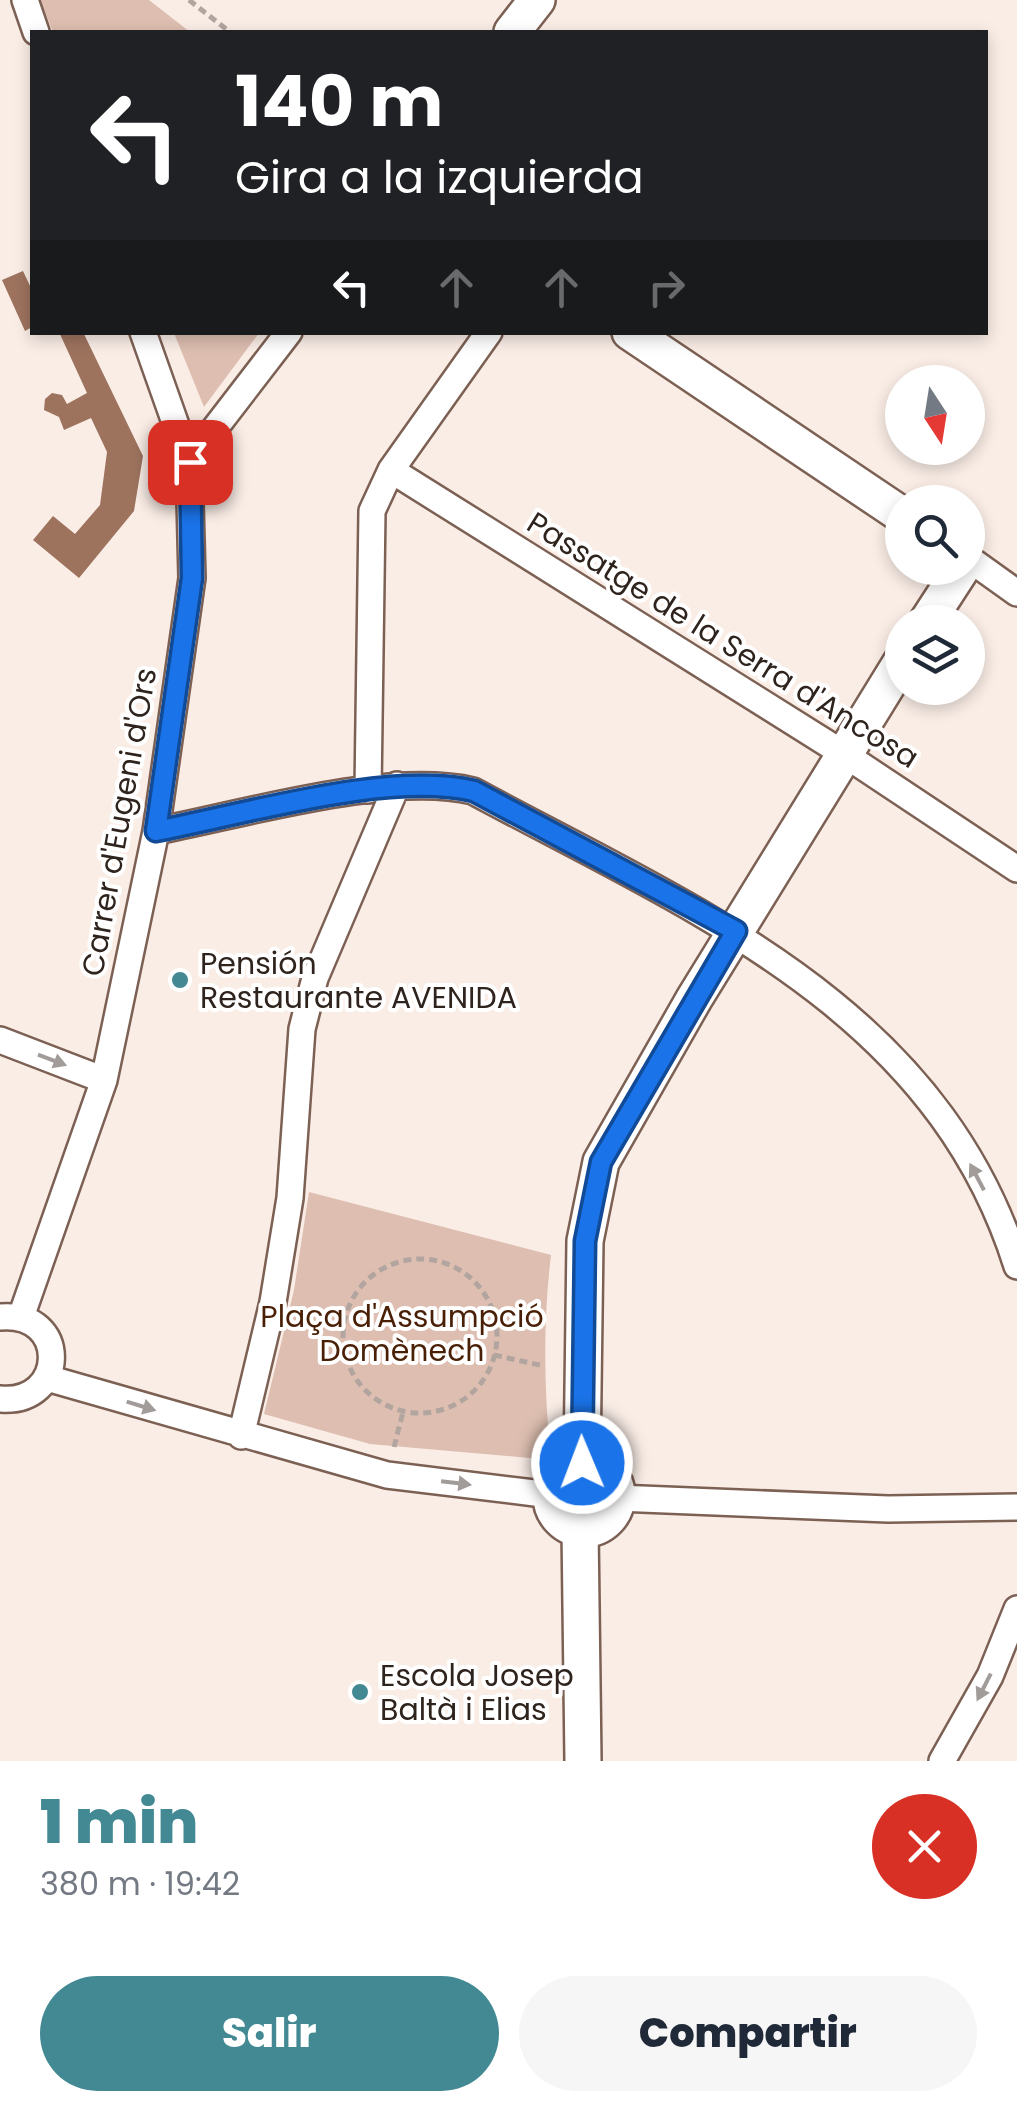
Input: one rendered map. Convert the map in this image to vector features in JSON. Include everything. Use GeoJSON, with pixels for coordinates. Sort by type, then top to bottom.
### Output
{"type":"FeatureCollection","features":[{"type":"Feature","properties":{"kind":"street"},"geometry":{"type":"LineString","coordinates":[[24,0],[35,30]]}},
{"type":"Feature","properties":{"kind":"street"},"geometry":{"type":"LineString","coordinates":[[514,30],[537,0]]}},
{"type":"Feature","properties":{"kind":"street","name":"Carrer d'Eugeni d'Ors"},"geometry":{"type":"LineString","coordinates":[[11,1317],[104,1080],[156,831],[192,578],[190,462],[144,335]]}},
{"type":"Feature","properties":{"kind":"street"},"geometry":{"type":"LineString","coordinates":[[190,462],[287,335]]}},
{"type":"Feature","properties":{"kind":"street"},"geometry":{"type":"LineString","coordinates":[[368,790],[372,511],[391,470],[487,335]]}},
{"type":"Feature","properties":{"kind":"street"},"geometry":{"type":"LineString","coordinates":[[634,335],[885,504]]}},
{"type":"Feature","properties":{"kind":"street","name":"Passatge de la Serra d'Ancosa"},"geometry":{"type":"LineString","coordinates":[[391,470],[844,754],[1017,869]]}},
{"type":"Feature","properties":{"kind":"street"},"geometry":{"type":"LineString","coordinates":[[985,570],[1017,593]]}},
{"type":"Feature","properties":{"kind":"street"},"geometry":{"type":"LineString","coordinates":[[582,1463],[585,1241],[601,1162],[885,688]]}},
{"type":"Feature","properties":{"kind":"street"},"geometry":{"type":"LineString","coordinates":[[156,831],[397,785],[441,784],[474,791],[736,931],[852,1018],[904,1068],[970,1163],[1017,1266]]}},
{"type":"Feature","properties":{"kind":"street"},"geometry":{"type":"LineString","coordinates":[[241,1436],[274,1302],[290,1198],[302,1028],[315,978],[397,785]]}},
{"type":"Feature","properties":{"kind":"street"},"geometry":{"type":"LineString","coordinates":[[0,1040],[104,1080]]}},
{"type":"Feature","properties":{"kind":"street"},"geometry":{"type":"LineString","coordinates":[[1,1401],[36,1391],[47,1378],[50,1344],[34,1322],[11,1317]]}},
{"type":"Feature","properties":{"kind":"street"},"geometry":{"type":"LineString","coordinates":[[47,1378],[386,1475],[551,1495]]}},
{"type":"Feature","properties":{"kind":"street"},"geometry":{"type":"LineString","coordinates":[[582,1463],[608,1474],[617,1498],[610,1516],[598,1526],[580,1528],[560,1518],[551,1495],[560,1472],[582,1463]]}},
{"type":"Feature","properties":{"kind":"street"},"geometry":{"type":"LineString","coordinates":[[617,1498],[888,1509],[1017,1507]]}},
{"type":"Feature","properties":{"kind":"street"},"geometry":{"type":"LineString","coordinates":[[580,1528],[583,1761]]}},
{"type":"Feature","properties":{"kind":"street"},"geometry":{"type":"LineString","coordinates":[[942,1761],[990,1676],[1017,1609]]}},
{"type":"Feature","properties":{"kind":"path"},"geometry":{"type":"LineString","coordinates":[[189,0],[227,30]]}},
{"type":"Feature","properties":{"kind":"path"},"geometry":{"type":"LineString","coordinates":[[407,1260],[440,1262],[469,1276],[492,1306],[496,1323],[494,1355],[485,1378],[465,1399],[439,1411],[403,1412],[371,1396],[357,1382],[344,1356],[344,1317],[350,1302],[372,1275],[407,1260]]}},
{"type":"Feature","properties":{"kind":"path"},"geometry":{"type":"LineString","coordinates":[[290,1306],[344,1317]]}},
{"type":"Feature","properties":{"kind":"path"},"geometry":{"type":"LineString","coordinates":[[494,1355],[544,1366]]}},
{"type":"Feature","properties":{"kind":"path"},"geometry":{"type":"LineString","coordinates":[[394,1447],[403,1412]]}},
{"type":"Feature","properties":{"kind":"green space"},"geometry":{"type":"Polygon","coordinates":[[[40,0],[149,0],[187,30],[52,30],[40,0]]]}},
{"type":"Feature","properties":{"kind":"green space"},"geometry":{"type":"Polygon","coordinates":[[[175,335],[258,335],[204,407],[175,335]]]}},
{"type":"Feature","properties":{"kind":"green space","name":"Plaça d'Assumpció Domènech"},"geometry":{"type":"Polygon","coordinates":[[[309,1192],[551,1255],[545,1353],[550,1451],[541,1459],[370,1444],[264,1414],[294,1290],[309,1192]]]}},
{"type":"Feature","properties":{"kind":"building"},"geometry":{"type":"Polygon","coordinates":[[[23,271],[30,286],[30,328],[25,331],[2,280],[23,271]]]}},
{"type":"Feature","properties":{"kind":"building"},"geometry":{"type":"Polygon","coordinates":[[[60,335],[84,335],[143,456],[134,511],[79,578],[33,540],[53,516],[75,534],[100,505],[107,452],[91,418],[64,430],[59,417],[44,410],[45,399],[52,393],[62,395],[67,404],[87,393],[60,335]]]}},
{"type":"Feature","properties":{"kind":"place","name":"Pensión Restaurante AVENIDA"},"geometry":{"type":"Point","coordinates":[180,980]}},
{"type":"Feature","properties":{"kind":"place","name":"Escola Josep Baltà i Elias"},"geometry":{"type":"Point","coordinates":[360,1692]}},
{"type":"Feature","properties":{"kind":"route"},"geometry":{"type":"LineString","coordinates":[[190,462],[192,578],[156,831],[397,785],[441,784],[474,791],[736,931],[601,1162],[585,1241],[580,1346],[582,1463]]}}]}
